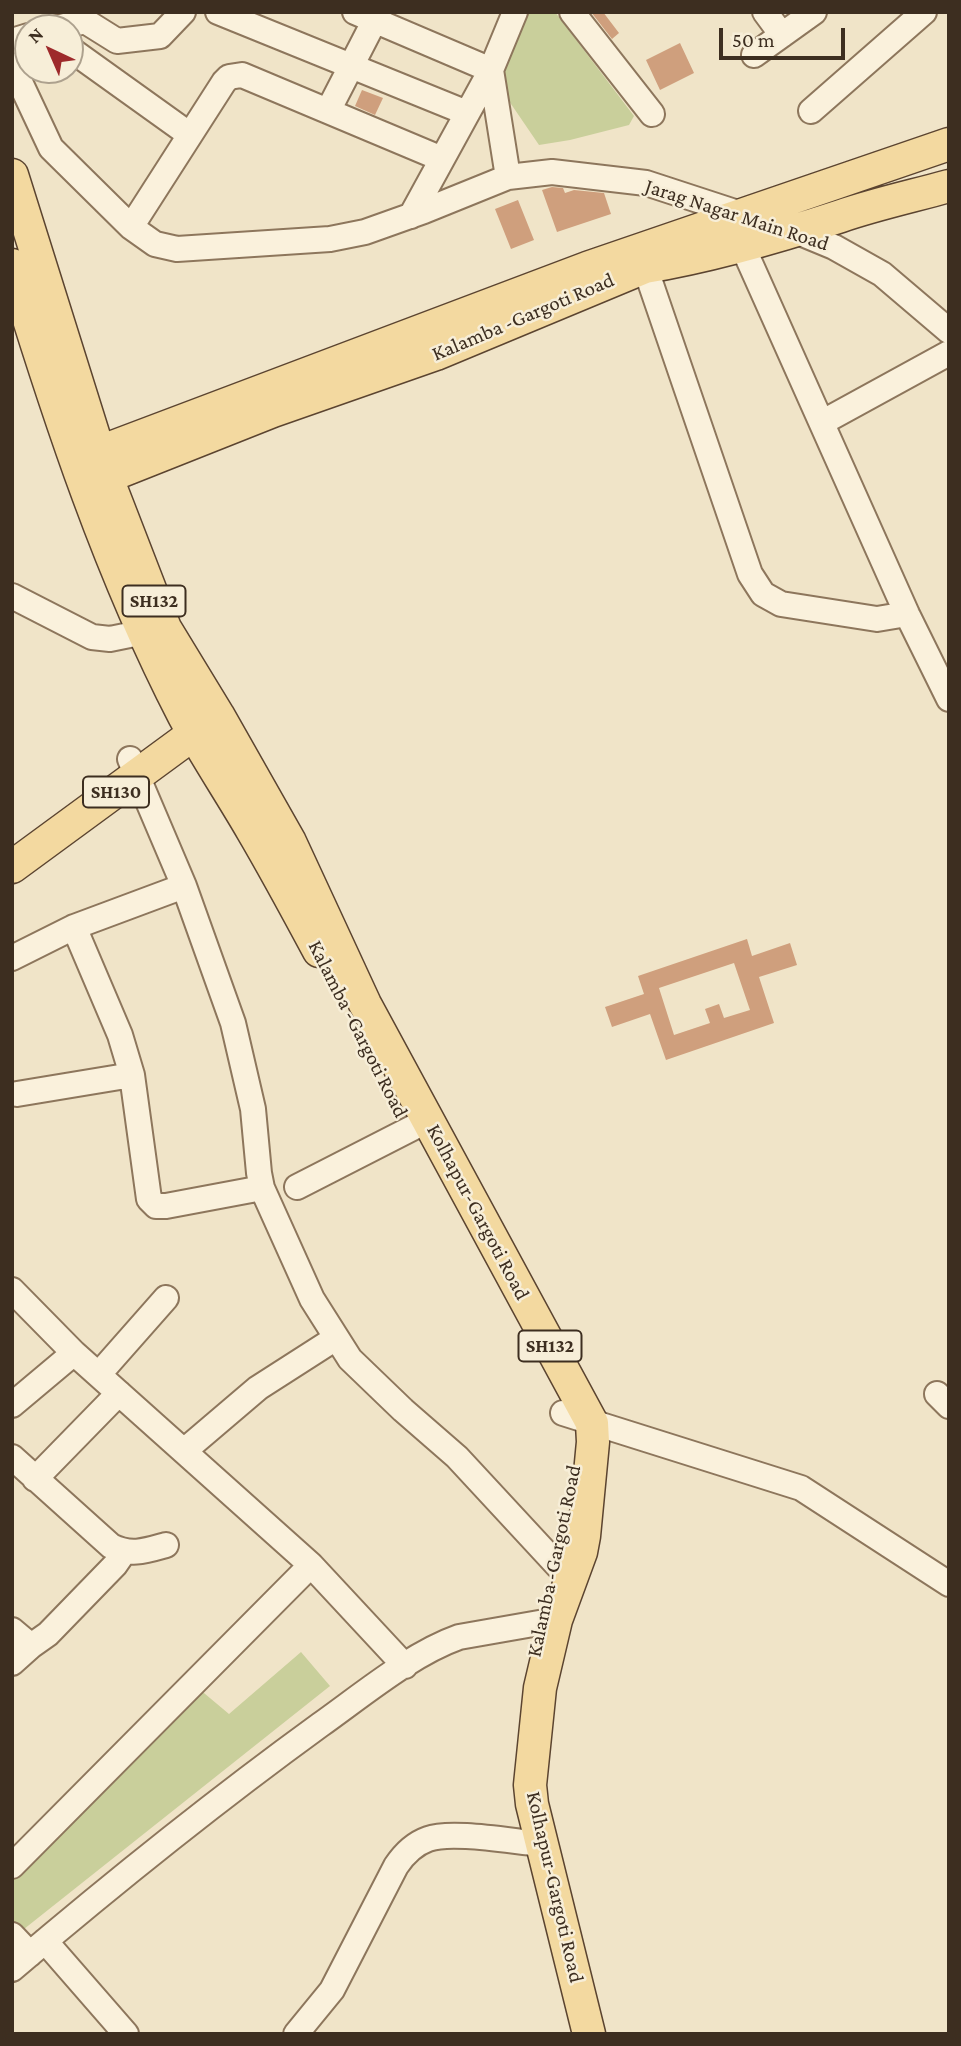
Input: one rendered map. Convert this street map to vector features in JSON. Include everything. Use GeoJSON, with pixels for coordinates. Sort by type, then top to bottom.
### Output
{"type":"FeatureCollection","features":[{"type":"Feature","properties":{"kind":"main road"},"geometry":{"type":"LineString","coordinates":[[92,469],[587,268],[741,229],[949,144]]}},
{"type":"Feature","properties":{"kind":"main road"},"geometry":{"type":"LineString","coordinates":[[12,175],[92,469]]}},
{"type":"Feature","properties":{"kind":"main road","name":"Kalamba -Gargoti Road"},"geometry":{"type":"LineString","coordinates":[[92,469],[273,411],[436,354],[645,267],[676,262],[741,229],[799,231],[842,215],[949,186]]}},
{"type":"Feature","properties":{"kind":"main road"},"geometry":{"type":"LineString","coordinates":[[12,265],[43,366],[92,469],[155,630],[201,716]]}},
{"type":"Feature","properties":{"kind":"main road","name":"SH130"},"geometry":{"type":"LineString","coordinates":[[12,867],[201,716]]}},
{"type":"Feature","properties":{"kind":"main road","name":"Kolhapur-Gargoti Road"},"geometry":{"type":"LineString","coordinates":[[201,716],[290,842],[419,1125],[577,1418],[593,1442],[581,1552],[548,1621],[530,1785],[535,1844],[589,2034]]}},
{"type":"Feature","properties":{"kind":"main road","name":"SH130"},"geometry":{"type":"LineString","coordinates":[[12,841],[134,768]]}},
{"type":"Feature","properties":{"kind":"main road","name":"Kalamba -Gargoti Road"},"geometry":{"type":"LineString","coordinates":[[548,1621],[576,1466],[577,1418]]}},
{"type":"Feature","properties":{"kind":"main road"},"geometry":{"type":"LineString","coordinates":[[535,1844],[574,2034]]}},
{"type":"Feature","properties":{"kind":"street"},"geometry":{"type":"LineString","coordinates":[[218,12],[467,113]]}},
{"type":"Feature","properties":{"kind":"street"},"geometry":{"type":"LineString","coordinates":[[572,12],[652,114]]}},
{"type":"Feature","properties":{"kind":"street"},"geometry":{"type":"LineString","coordinates":[[765,12],[782,35]]}},
{"type":"Feature","properties":{"kind":"street"},"geometry":{"type":"LineString","coordinates":[[754,55],[814,12]]}},
{"type":"Feature","properties":{"kind":"street"},"geometry":{"type":"LineString","coordinates":[[811,111],[924,12]]}},
{"type":"Feature","properties":{"kind":"street"},"geometry":{"type":"LineString","coordinates":[[85,16],[117,41],[160,36],[179,14]]}},
{"type":"Feature","properties":{"kind":"street"},"geometry":{"type":"LineString","coordinates":[[411,216],[491,70],[510,14]]}},
{"type":"Feature","properties":{"kind":"street"},"geometry":{"type":"LineString","coordinates":[[328,111],[353,67],[370,15],[491,70]]}},
{"type":"Feature","properties":{"kind":"street"},"geometry":{"type":"LineString","coordinates":[[84,59],[190,135]]}},
{"type":"Feature","properties":{"kind":"street","name":"Jarag Nagar Main Road"},"geometry":{"type":"LineString","coordinates":[[12,65],[51,148],[131,227],[155,244],[177,249],[330,239],[365,232],[508,177],[552,172],[646,183],[741,229]]}},
{"type":"Feature","properties":{"kind":"street"},"geometry":{"type":"LineString","coordinates":[[491,70],[508,177]]}},
{"type":"Feature","properties":{"kind":"street"},"geometry":{"type":"LineString","coordinates":[[131,227],[224,82],[236,74],[442,159]]}},
{"type":"Feature","properties":{"kind":"street"},"geometry":{"type":"LineString","coordinates":[[741,229],[822,422],[907,614],[949,699]]}},
{"type":"Feature","properties":{"kind":"street","name":"Jarag Nagar Main Road"},"geometry":{"type":"LineString","coordinates":[[799,231],[881,274],[949,331]]}},
{"type":"Feature","properties":{"kind":"street"},"geometry":{"type":"LineString","coordinates":[[645,267],[750,574],[763,594],[781,604],[877,619],[907,614]]}},
{"type":"Feature","properties":{"kind":"street"},"geometry":{"type":"LineString","coordinates":[[822,422],[949,353]]}},
{"type":"Feature","properties":{"kind":"street"},"geometry":{"type":"LineString","coordinates":[[12,596],[92,636],[110,639],[155,630]]}},
{"type":"Feature","properties":{"kind":"street"},"geometry":{"type":"LineString","coordinates":[[134,768],[184,886],[233,1023],[253,1109],[262,1188],[312,1299],[350,1359],[457,1457],[558,1566]]}},
{"type":"Feature","properties":{"kind":"street"},"geometry":{"type":"LineString","coordinates":[[12,958],[74,927],[184,886]]}},
{"type":"Feature","properties":{"kind":"street"},"geometry":{"type":"LineString","coordinates":[[74,927],[120,1035],[132,1075],[149,1199],[156,1206],[166,1206],[262,1188]]}},
{"type":"Feature","properties":{"kind":"street"},"geometry":{"type":"LineString","coordinates":[[17,1094],[132,1075]]}},
{"type":"Feature","properties":{"kind":"street"},"geometry":{"type":"LineString","coordinates":[[297,1187],[419,1125]]}},
{"type":"Feature","properties":{"kind":"street"},"geometry":{"type":"LineString","coordinates":[[12,1290],[74,1353],[311,1565],[405,1666]]}},
{"type":"Feature","properties":{"kind":"street"},"geometry":{"type":"LineString","coordinates":[[99,1374],[166,1298]]}},
{"type":"Feature","properties":{"kind":"street"},"geometry":{"type":"LineString","coordinates":[[184,1451],[258,1388],[337,1338]]}},
{"type":"Feature","properties":{"kind":"street"},"geometry":{"type":"LineString","coordinates":[[12,1405],[74,1353]]}},
{"type":"Feature","properties":{"kind":"street"},"geometry":{"type":"LineString","coordinates":[[35,1479],[119,1393]]}},
{"type":"Feature","properties":{"kind":"street"},"geometry":{"type":"LineString","coordinates":[[577,1418],[801,1488],[949,1584]]}},
{"type":"Feature","properties":{"kind":"street"},"geometry":{"type":"LineString","coordinates":[[12,1457],[111,1546],[124,1552],[139,1553],[166,1545]]}},
{"type":"Feature","properties":{"kind":"street"},"geometry":{"type":"LineString","coordinates":[[12,1663],[48,1634],[115,1565],[124,1552]]}},
{"type":"Feature","properties":{"kind":"street"},"geometry":{"type":"LineString","coordinates":[[12,1866],[311,1565]]}},
{"type":"Feature","properties":{"kind":"street"},"geometry":{"type":"LineString","coordinates":[[29,1955],[225,1795],[405,1666],[458,1637],[548,1621]]}},
{"type":"Feature","properties":{"kind":"street"},"geometry":{"type":"LineString","coordinates":[[12,1630],[31,1646]]}},
{"type":"Feature","properties":{"kind":"street"},"geometry":{"type":"LineString","coordinates":[[296,2034],[332,1990],[404,1854],[432,1837],[454,1836],[535,1844]]}},
{"type":"Feature","properties":{"kind":"street"},"geometry":{"type":"LineString","coordinates":[[12,1935],[29,1955],[126,2034]]}},
{"type":"Feature","properties":{"kind":"green space"},"geometry":{"type":"Polygon","coordinates":[[[530,12],[555,12],[634,116],[629,125],[539,145],[496,82],[519,25],[530,12]]]}},
{"type":"Feature","properties":{"kind":"green space"},"geometry":{"type":"Polygon","coordinates":[[[301,1652],[330,1686],[19,1933],[12,1925],[12,1873],[198,1688],[229,1714],[301,1652]]]}},
{"type":"Feature","properties":{"kind":"building"},"geometry":{"type":"Polygon","coordinates":[[[591,12],[603,12],[619,33],[612,39],[591,12]]]}},
{"type":"Feature","properties":{"kind":"building"},"geometry":{"type":"Polygon","coordinates":[[[680,43],[694,73],[660,90],[646,60],[680,43]]]}},
{"type":"Feature","properties":{"kind":"building"},"geometry":{"type":"Polygon","coordinates":[[[362,90],[383,98],[375,115],[355,106],[362,90]]]}},
{"type":"Feature","properties":{"kind":"building"},"geometry":{"type":"Polygon","coordinates":[[[563,188],[565,193],[574,190],[604,193],[611,214],[557,232],[542,190],[563,188]]]}},
{"type":"Feature","properties":{"kind":"building"},"geometry":{"type":"Polygon","coordinates":[[[518,200],[534,240],[511,249],[495,209],[518,200]]]}},
{"type":"Feature","properties":{"kind":"building"},"geometry":{"type":"Polygon","coordinates":[[[747,939],[752,956],[790,943],[797,965],[759,977],[774,1023],[666,1060],[650,1014],[612,1027],[605,1007],[644,994],[638,976],[747,939]],[[734,963],[659,988],[674,1035],[710,1023],[705,1009],[719,1004],[724,1018],[750,1010],[734,963]]]}}]}
